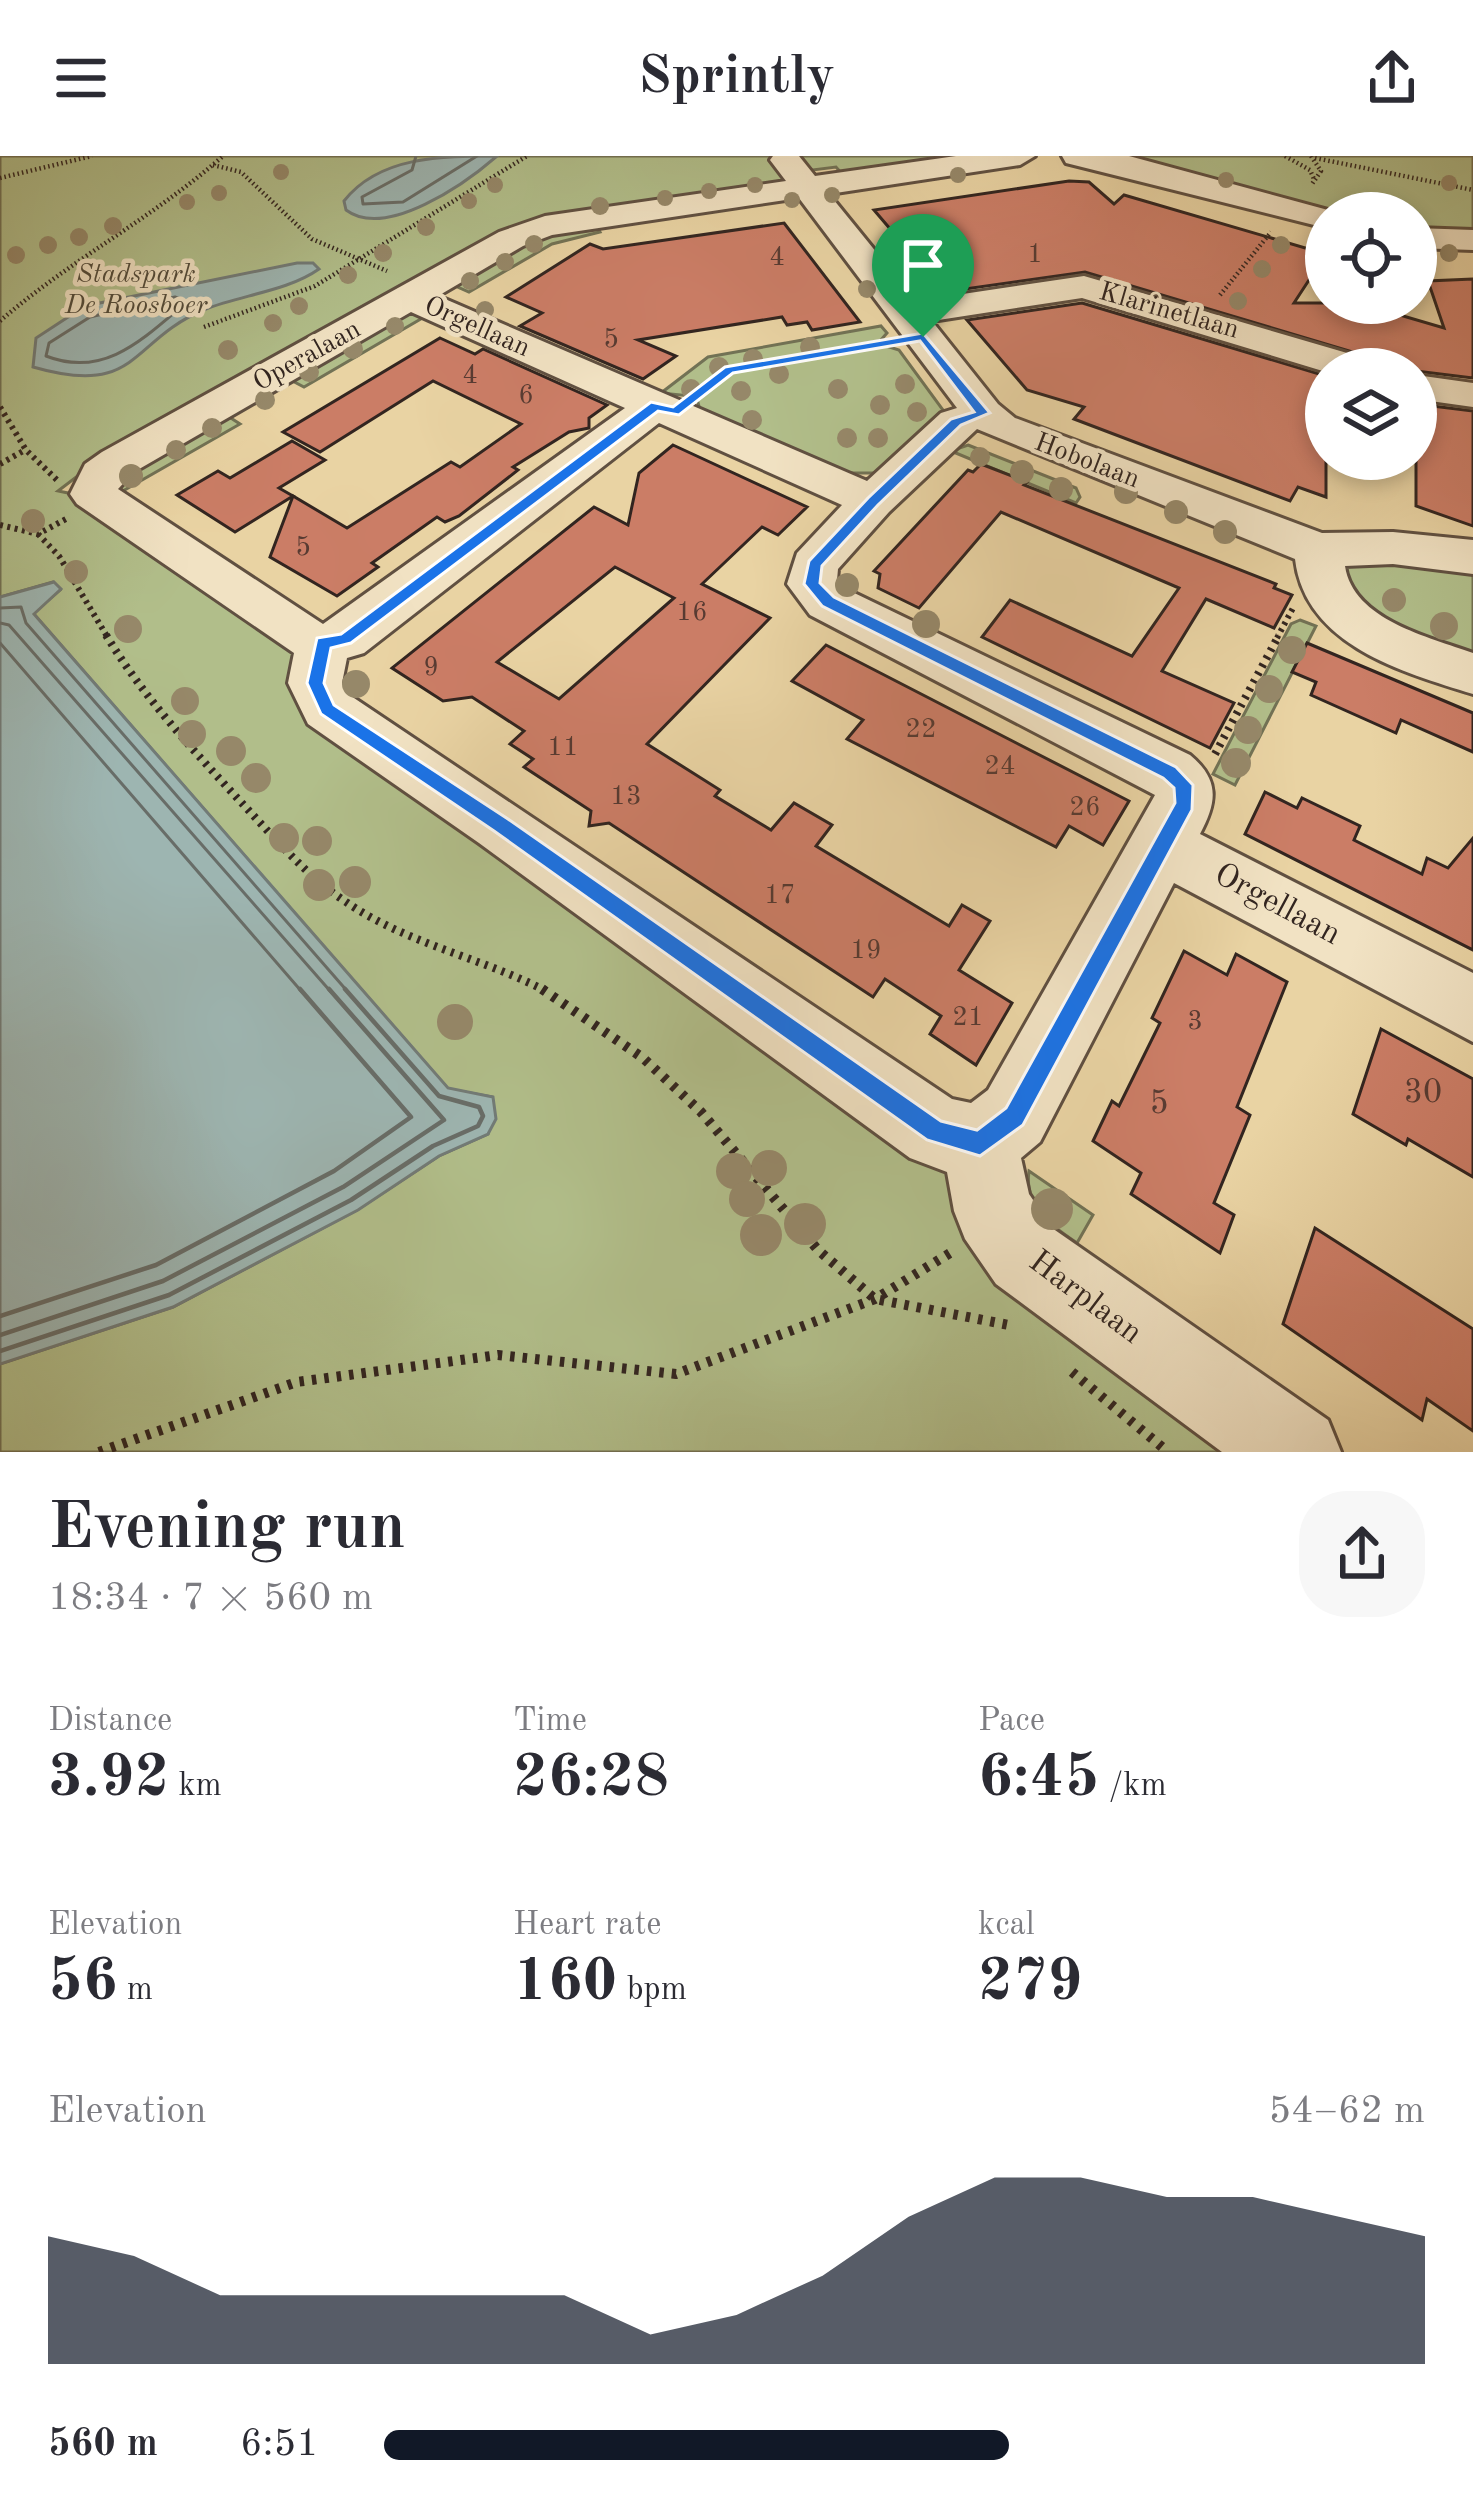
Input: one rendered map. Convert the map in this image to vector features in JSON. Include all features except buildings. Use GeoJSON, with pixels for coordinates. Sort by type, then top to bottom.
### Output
{"type":"FeatureCollection","features":[{"type":"Feature","properties":{"kind":"street","name":"Operalaan"},"geometry":{"type":"LineString","coordinates":[[96,494],[118,462],[511,239],[544,226],[795,171],[1020,156]]}},
{"type":"Feature","properties":{"kind":"street"},"geometry":{"type":"LineString","coordinates":[[1077,156],[1305,212]]}},
{"type":"Feature","properties":{"kind":"street","name":"Hobolaan"},"geometry":{"type":"LineString","coordinates":[[795,171],[983,413],[1000,427],[1323,574],[1393,548],[1473,557]]}},
{"type":"Feature","properties":{"kind":"street"},"geometry":{"type":"LineString","coordinates":[[1437,239],[1473,240]]}},
{"type":"Feature","properties":{"kind":"street","name":"Klarinetlaan"},"geometry":{"type":"LineString","coordinates":[[915,326],[1084,287],[1305,353]]}},
{"type":"Feature","properties":{"kind":"street","name":"Orgellaan"},"geometry":{"type":"LineString","coordinates":[[411,298],[873,501]]}},
{"type":"Feature","properties":{"kind":"street"},"geometry":{"type":"LineString","coordinates":[[1437,390],[1473,395]]}},
{"type":"Feature","properties":{"kind":"street"},"geometry":{"type":"LineString","coordinates":[[96,494],[304,637],[323,643],[345,639],[665,409]]}},
{"type":"Feature","properties":{"kind":"street","name":"Orgellaan"},"geometry":{"type":"LineString","coordinates":[[983,413],[956,422],[873,501],[814,565],[812,584],[828,602],[1169,772],[1173,815],[1473,1009]]}},
{"type":"Feature","properties":{"kind":"street"},"geometry":{"type":"LineString","coordinates":[[1323,574],[1344,617],[1473,674]]}},
{"type":"Feature","properties":{"kind":"street"},"geometry":{"type":"LineString","coordinates":[[323,643],[316,683],[328,709],[936,1132],[980,1143],[1014,1116],[1173,815]]}},
{"type":"Feature","properties":{"kind":"street","name":"Harplaan"},"geometry":{"type":"LineString","coordinates":[[980,1143],[993,1211],[1024,1256],[1296,1452]]}},
{"type":"Feature","properties":{"kind":"path"},"geometry":{"type":"LineString","coordinates":[[0,178],[92,156]]}},
{"type":"Feature","properties":{"kind":"path"},"geometry":{"type":"LineString","coordinates":[[0,321],[88,252],[184,191],[223,156]]}},
{"type":"Feature","properties":{"kind":"path"},"geometry":{"type":"LineString","coordinates":[[204,327],[304,291],[527,156]]}},
{"type":"Feature","properties":{"kind":"path"},"geometry":{"type":"LineString","coordinates":[[1285,156],[1310,170],[1315,181],[1321,170],[1312,157]]}},
{"type":"Feature","properties":{"kind":"path"},"geometry":{"type":"LineString","coordinates":[[1312,157],[1473,190]]}},
{"type":"Feature","properties":{"kind":"path"},"geometry":{"type":"LineString","coordinates":[[213,165],[241,172],[293,226],[357,260]]}},
{"type":"Feature","properties":{"kind":"path"},"geometry":{"type":"LineString","coordinates":[[1200,320],[1292,209]]}},
{"type":"Feature","properties":{"kind":"path"},"geometry":{"type":"LineString","coordinates":[[665,409],[729,370],[915,326]]}},
{"type":"Feature","properties":{"kind":"path"},"geometry":{"type":"LineString","coordinates":[[1,414],[44,472],[68,487],[96,494]]}},
{"type":"Feature","properties":{"kind":"path"},"geometry":{"type":"LineString","coordinates":[[0,464],[26,450]]}},
{"type":"Feature","properties":{"kind":"path"},"geometry":{"type":"LineString","coordinates":[[38,534],[96,494]]}},
{"type":"Feature","properties":{"kind":"path"},"geometry":{"type":"LineString","coordinates":[[0,525],[38,534],[59,556],[125,667],[287,852],[345,902],[410,937],[496,965],[558,997],[643,1058],[701,1112],[818,1250],[875,1299],[1019,1327]]}},
{"type":"Feature","properties":{"kind":"path"},"geometry":{"type":"LineString","coordinates":[[1173,815],[1205,772],[1294,606],[1323,574]]}},
{"type":"Feature","properties":{"kind":"path"},"geometry":{"type":"LineString","coordinates":[[99,1452],[298,1382],[475,1358],[498,1355],[676,1374],[875,1299],[949,1256],[993,1211]]}},
{"type":"Feature","properties":{"kind":"path"},"geometry":{"type":"LineString","coordinates":[[1069,1368],[1168,1452]]}},
{"type":"Feature","properties":{"kind":"green space","name":"Stadspark De Roosboer"},"geometry":{"type":"Polygon","coordinates":[[[0,156],[986,156],[844,176],[836,167],[788,173],[787,181],[584,212],[88,468],[58,491],[68,493],[289,647],[948,1168],[1254,1452],[0,1452],[0,1364],[173,1307],[357,1210],[439,1156],[488,1134],[492,1097],[448,1089],[33,613],[60,590],[53,582],[0,597],[0,156]]]}},
{"type":"Feature","properties":{"kind":"green space"},"geometry":{"type":"Polygon","coordinates":[[[1107,156],[1473,156],[1473,235],[1437,234],[1437,192],[1305,192],[1305,208],[1107,156]]]}},
{"type":"Feature","properties":{"kind":"green space"},"geometry":{"type":"Polygon","coordinates":[[[594,221],[600,232],[552,244],[469,292],[451,284],[519,245],[594,221]]]}},
{"type":"Feature","properties":{"kind":"green space"},"geometry":{"type":"Polygon","coordinates":[[[409,312],[431,313],[304,387],[285,377],[409,312]]]}},
{"type":"Feature","properties":{"kind":"green space"},"geometry":{"type":"Polygon","coordinates":[[[881,326],[887,333],[880,341],[727,368],[690,396],[661,393],[708,357],[881,326]]]}},
{"type":"Feature","properties":{"kind":"green space"},"geometry":{"type":"Polygon","coordinates":[[[883,345],[899,350],[943,410],[875,473],[845,473],[700,410],[697,399],[732,372],[883,345]]]}},
{"type":"Feature","properties":{"kind":"green space"},"geometry":{"type":"Polygon","coordinates":[[[223,413],[240,424],[114,496],[112,477],[223,413]]]}},
{"type":"Feature","properties":{"kind":"green space"},"geometry":{"type":"Polygon","coordinates":[[[968,445],[1076,488],[1080,497],[1076,503],[951,451],[968,445]]]}},
{"type":"Feature","properties":{"kind":"green space"},"geometry":{"type":"Polygon","coordinates":[[[1353,558],[1473,568],[1473,666],[1369,623],[1335,569],[1353,558]]]}},
{"type":"Feature","properties":{"kind":"green space"},"geometry":{"type":"Polygon","coordinates":[[[1300,620],[1316,626],[1235,785],[1213,774],[1291,624],[1300,620]]]}},
{"type":"Feature","properties":{"kind":"green space"},"geometry":{"type":"Polygon","coordinates":[[[1029,1171],[1093,1215],[1077,1243],[1035,1205],[1029,1171]]]}},
{"type":"Feature","properties":{"kind":"water"},"geometry":{"type":"Polygon","coordinates":[[[497,156],[446,193],[403,213],[363,217],[346,210],[344,201],[358,186],[393,167],[434,158],[497,156]]]}},
{"type":"Feature","properties":{"kind":"water"},"geometry":{"type":"Polygon","coordinates":[[[313,263],[319,269],[293,283],[206,309],[114,370],[68,375],[33,367],[36,338],[85,306],[313,263]]]}},
{"type":"Feature","properties":{"kind":"water"},"geometry":{"type":"Polygon","coordinates":[[[54,582],[61,589],[34,614],[448,1088],[493,1097],[496,1119],[488,1134],[439,1156],[358,1210],[173,1307],[0,1364],[0,597],[54,582]]]}},
{"type":"Feature","properties":{"kind":"route"},"geometry":{"type":"LineString","coordinates":[[923,337],[983,413],[956,422],[873,501],[814,565],[812,584],[828,602],[1169,772],[1184,785],[1185,804],[1014,1116],[980,1143],[936,1132],[328,709],[316,683],[323,643],[345,639],[656,405],[674,412],[729,370],[923,337]]}}]}
